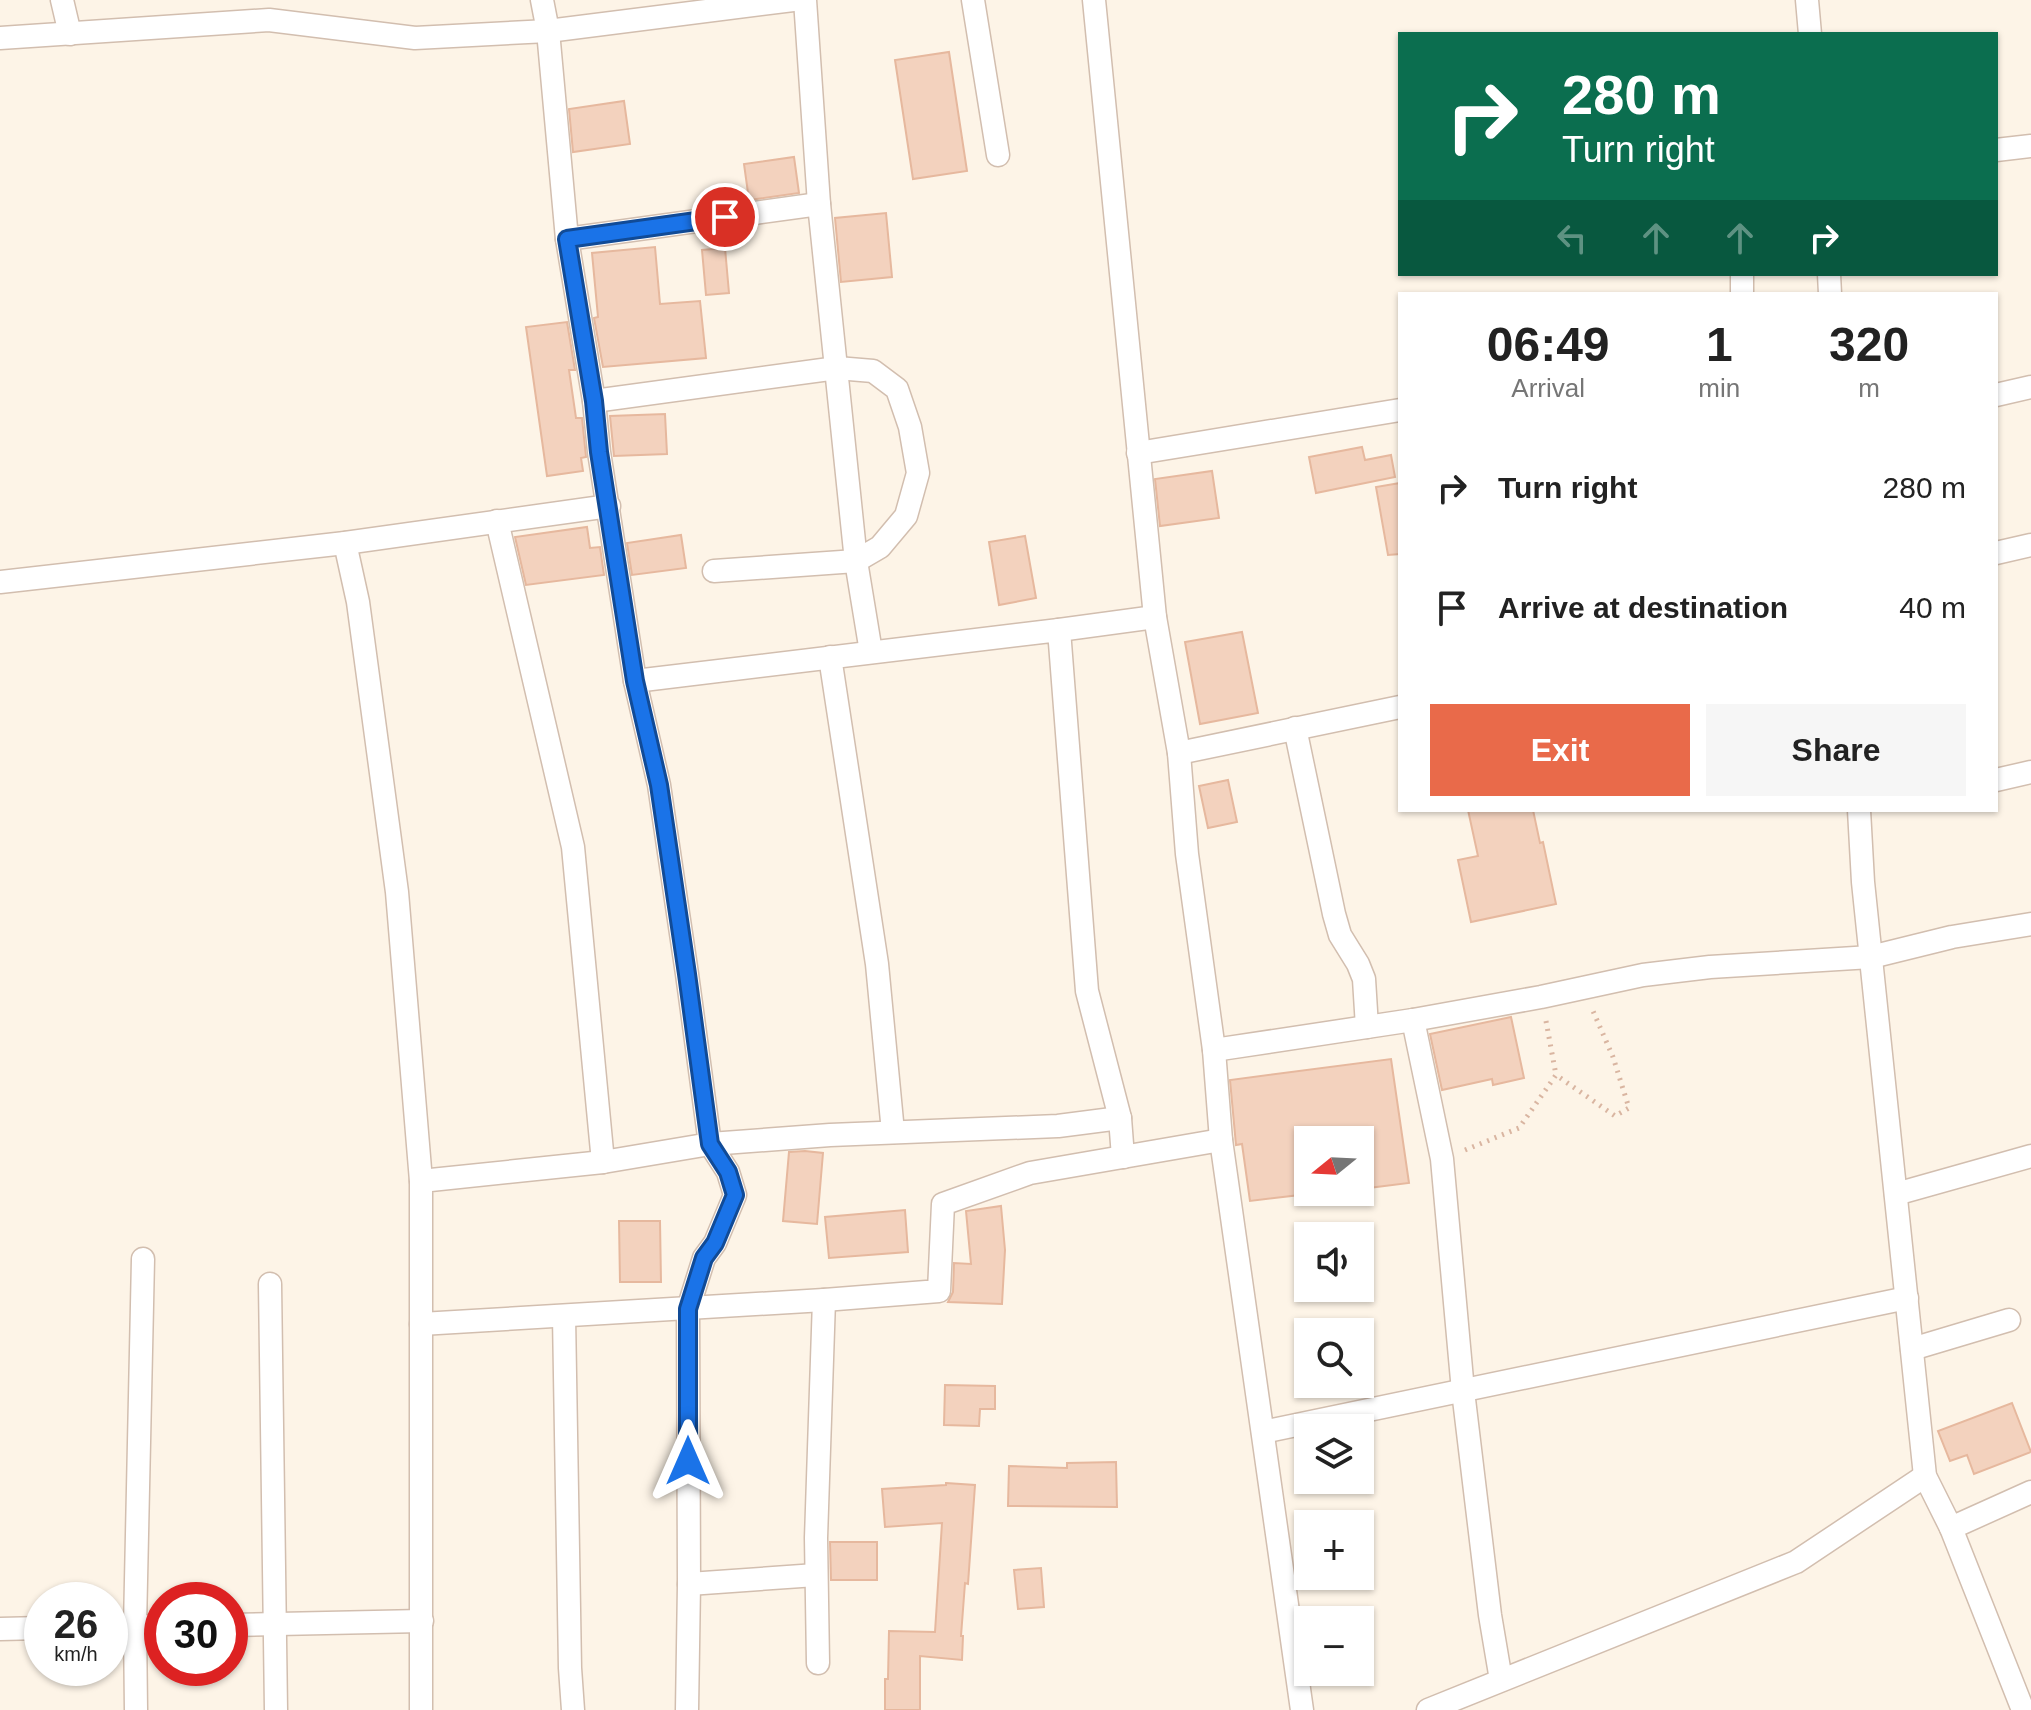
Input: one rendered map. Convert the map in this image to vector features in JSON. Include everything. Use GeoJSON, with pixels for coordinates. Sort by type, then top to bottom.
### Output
{"type":"FeatureCollection","features":[{"type":"Feature","properties":{"kind":"street"},"geometry":{"type":"LineString","coordinates":[[62,0],[70,34]]}},
{"type":"Feature","properties":{"kind":"street"},"geometry":{"type":"LineString","coordinates":[[542,0],[548,31],[567,239],[635,681],[659,785],[710,1144],[728,1172],[735,1195],[715,1243],[704,1258],[688,1309],[687,1710]]}},
{"type":"Feature","properties":{"kind":"street"},"geometry":{"type":"LineString","coordinates":[[0,38],[70,34],[267,10],[415,38],[548,31],[793,0]]}},
{"type":"Feature","properties":{"kind":"street"},"geometry":{"type":"LineString","coordinates":[[805,0],[819,204],[856,561],[871,652]]}},
{"type":"Feature","properties":{"kind":"street"},"geometry":{"type":"LineString","coordinates":[[973,0],[998,155]]}},
{"type":"Feature","properties":{"kind":"street"},"geometry":{"type":"LineString","coordinates":[[1094,0],[1155,617],[1179,753],[1187,854],[1214,1050],[1221,1140],[1302,1710]]}},
{"type":"Feature","properties":{"kind":"street"},"geometry":{"type":"LineString","coordinates":[[1807,0],[1810,32]]}},
{"type":"Feature","properties":{"kind":"street"},"geometry":{"type":"LineString","coordinates":[[1998,150],[2031,146]]}},
{"type":"Feature","properties":{"kind":"street"},"geometry":{"type":"LineString","coordinates":[[567,239],[819,204]]}},
{"type":"Feature","properties":{"kind":"street"},"geometry":{"type":"LineString","coordinates":[[594,401],[837,368],[873,371],[897,389],[910,427],[918,473],[906,516],[880,547],[856,561],[714,571]]}},
{"type":"Feature","properties":{"kind":"street"},"geometry":{"type":"LineString","coordinates":[[1998,395],[2031,387]]}},
{"type":"Feature","properties":{"kind":"street"},"geometry":{"type":"LineString","coordinates":[[1138,453],[1398,410]]}},
{"type":"Feature","properties":{"kind":"street"},"geometry":{"type":"LineString","coordinates":[[0,582],[345,543],[609,506]]}},
{"type":"Feature","properties":{"kind":"street"},"geometry":{"type":"LineString","coordinates":[[497,521],[573,847],[603,1162]]}},
{"type":"Feature","properties":{"kind":"street"},"geometry":{"type":"LineString","coordinates":[[345,543],[358,602],[397,892],[421,1181],[421,1710]]}},
{"type":"Feature","properties":{"kind":"street"},"geometry":{"type":"LineString","coordinates":[[1998,553],[2031,545]]}},
{"type":"Feature","properties":{"kind":"street"},"geometry":{"type":"LineString","coordinates":[[635,681],[1155,617]]}},
{"type":"Feature","properties":{"kind":"street"},"geometry":{"type":"LineString","coordinates":[[1059,630],[1087,991],[1120,1118],[1123,1157]]}},
{"type":"Feature","properties":{"kind":"street"},"geometry":{"type":"LineString","coordinates":[[830,657],[877,964],[893,1132]]}},
{"type":"Feature","properties":{"kind":"street"},"geometry":{"type":"LineString","coordinates":[[1179,753],[1398,707]]}},
{"type":"Feature","properties":{"kind":"street"},"geometry":{"type":"LineString","coordinates":[[1295,728],[1334,914],[1340,935],[1364,979],[1367,1027]]}},
{"type":"Feature","properties":{"kind":"street"},"geometry":{"type":"LineString","coordinates":[[1998,780],[2031,772]]}},
{"type":"Feature","properties":{"kind":"street"},"geometry":{"type":"LineString","coordinates":[[1863,812],[1863,882],[1925,1476],[1951,1528],[2023,1710]]}},
{"type":"Feature","properties":{"kind":"street"},"geometry":{"type":"LineString","coordinates":[[1214,1050],[1413,1020],[1643,975],[1710,967],[1871,957],[1952,937],[2031,924]]}},
{"type":"Feature","properties":{"kind":"street"},"geometry":{"type":"LineString","coordinates":[[1413,1020],[1442,1159],[1463,1391],[1490,1615],[1501,1680]]}},
{"type":"Feature","properties":{"kind":"street"},"geometry":{"type":"LineString","coordinates":[[421,1181],[603,1162],[710,1144],[830,1135],[1058,1126],[1120,1118]]}},
{"type":"Feature","properties":{"kind":"street"},"geometry":{"type":"LineString","coordinates":[[421,1324],[939,1291],[943,1204],[1030,1173],[1221,1140]]}},
{"type":"Feature","properties":{"kind":"street"},"geometry":{"type":"LineString","coordinates":[[1896,1194],[2031,1156]]}},
{"type":"Feature","properties":{"kind":"street"},"geometry":{"type":"LineString","coordinates":[[136,1710],[143,1259]]}},
{"type":"Feature","properties":{"kind":"street"},"geometry":{"type":"LineString","coordinates":[[270,1284],[276,1710]]}},
{"type":"Feature","properties":{"kind":"street"},"geometry":{"type":"LineString","coordinates":[[1263,1432],[1907,1298]]}},
{"type":"Feature","properties":{"kind":"street"},"geometry":{"type":"LineString","coordinates":[[818,1663],[816,1575],[824,1300]]}},
{"type":"Feature","properties":{"kind":"street"},"geometry":{"type":"LineString","coordinates":[[564,1316],[573,1710]]}},
{"type":"Feature","properties":{"kind":"street"},"geometry":{"type":"LineString","coordinates":[[1912,1349],[2009,1320]]}},
{"type":"Feature","properties":{"kind":"street"},"geometry":{"type":"LineString","coordinates":[[1428,1710],[1796,1562],[1925,1476]]}},
{"type":"Feature","properties":{"kind":"street"},"geometry":{"type":"LineString","coordinates":[[1951,1528],[2031,1492]]}},
{"type":"Feature","properties":{"kind":"street"},"geometry":{"type":"LineString","coordinates":[[689,1584],[816,1575]]}},
{"type":"Feature","properties":{"kind":"street"},"geometry":{"type":"LineString","coordinates":[[248,1625],[422,1621]]}},
{"type":"Feature","properties":{"kind":"street"},"geometry":{"type":"LineString","coordinates":[[128,1626],[144,1626]]}},
{"type":"Feature","properties":{"kind":"street"},"geometry":{"type":"LineString","coordinates":[[0,1629],[24,1628]]}},
{"type":"Feature","properties":{"kind":"path"},"geometry":{"type":"LineString","coordinates":[[1541,997],[1556,1075],[1615,1116],[1629,1108],[1613,1057],[1583,988]]}},
{"type":"Feature","properties":{"kind":"path"},"geometry":{"type":"LineString","coordinates":[[1442,1159],[1519,1128],[1556,1075]]}},
{"type":"Feature","properties":{"kind":"building"},"geometry":{"type":"Polygon","coordinates":[[[949,52],[967,171],[913,179],[895,60],[949,52]]]}},
{"type":"Feature","properties":{"kind":"building"},"geometry":{"type":"Polygon","coordinates":[[[624,101],[630,144],[573,152],[569,109],[624,101]]]}},
{"type":"Feature","properties":{"kind":"building"},"geometry":{"type":"Polygon","coordinates":[[[794,157],[799,193],[749,200],[744,164],[794,157]]]}},
{"type":"Feature","properties":{"kind":"building"},"geometry":{"type":"Polygon","coordinates":[[[886,213],[892,277],[841,282],[835,218],[886,213]]]}},
{"type":"Feature","properties":{"kind":"building"},"geometry":{"type":"Polygon","coordinates":[[[655,247],[660,304],[700,301],[706,358],[603,367],[594,318],[598,317],[592,253],[655,247]]]}},
{"type":"Feature","properties":{"kind":"building"},"geometry":{"type":"Polygon","coordinates":[[[725,248],[729,293],[706,295],[702,250],[725,248]]]}},
{"type":"Feature","properties":{"kind":"building"},"geometry":{"type":"Polygon","coordinates":[[[567,322],[575,370],[569,370],[576,418],[582,418],[586,457],[581,458],[583,471],[547,476],[526,327],[567,322]]]}},
{"type":"Feature","properties":{"kind":"building"},"geometry":{"type":"Polygon","coordinates":[[[665,414],[667,454],[614,456],[610,416],[665,414]]]}},
{"type":"Feature","properties":{"kind":"building"},"geometry":{"type":"Polygon","coordinates":[[[1362,447],[1365,460],[1391,455],[1395,477],[1316,493],[1309,457],[1362,447]]]}},
{"type":"Feature","properties":{"kind":"building"},"geometry":{"type":"Polygon","coordinates":[[[1212,471],[1219,518],[1160,526],[1155,479],[1212,471]]]}},
{"type":"Feature","properties":{"kind":"building"},"geometry":{"type":"Polygon","coordinates":[[[1398,483],[1398,554],[1388,555],[1376,487],[1398,483]]]}},
{"type":"Feature","properties":{"kind":"building"},"geometry":{"type":"Polygon","coordinates":[[[587,527],[590,548],[600,547],[604,575],[526,585],[515,537],[587,527]]]}},
{"type":"Feature","properties":{"kind":"building"},"geometry":{"type":"Polygon","coordinates":[[[681,535],[686,568],[632,575],[627,543],[681,535]]]}},
{"type":"Feature","properties":{"kind":"building"},"geometry":{"type":"Polygon","coordinates":[[[1025,536],[1036,598],[999,605],[989,542],[1025,536]]]}},
{"type":"Feature","properties":{"kind":"building"},"geometry":{"type":"Polygon","coordinates":[[[1242,632],[1258,713],[1200,724],[1185,642],[1242,632]]]}},
{"type":"Feature","properties":{"kind":"building"},"geometry":{"type":"Polygon","coordinates":[[[1228,780],[1237,822],[1208,828],[1199,786],[1228,780]]]}},
{"type":"Feature","properties":{"kind":"building"},"geometry":{"type":"Polygon","coordinates":[[[1468,812],[1533,812],[1556,904],[1471,922],[1458,860],[1478,856],[1468,812]]]}},
{"type":"Feature","properties":{"kind":"building"},"geometry":{"type":"Polygon","coordinates":[[[1511,1017],[1524,1078],[1493,1085],[1492,1079],[1442,1090],[1430,1034],[1511,1017]]]}},
{"type":"Feature","properties":{"kind":"building"},"geometry":{"type":"Polygon","coordinates":[[[1391,1059],[1409,1183],[1374,1187],[1374,1126],[1294,1126],[1294,1196],[1250,1201],[1242,1144],[1236,1145],[1230,1080],[1391,1059]]]}},
{"type":"Feature","properties":{"kind":"building"},"geometry":{"type":"Polygon","coordinates":[[[789,1152],[823,1153],[817,1224],[783,1221],[789,1152]]]}},
{"type":"Feature","properties":{"kind":"building"},"geometry":{"type":"Polygon","coordinates":[[[1001,1206],[1005,1250],[1002,1304],[948,1302],[953,1292],[954,1263],[971,1264],[966,1211],[1001,1206]]]}},
{"type":"Feature","properties":{"kind":"building"},"geometry":{"type":"Polygon","coordinates":[[[905,1210],[908,1252],[829,1258],[825,1217],[905,1210]]]}},
{"type":"Feature","properties":{"kind":"building"},"geometry":{"type":"Polygon","coordinates":[[[619,1221],[660,1221],[661,1282],[620,1282],[619,1221]]]}},
{"type":"Feature","properties":{"kind":"building"},"geometry":{"type":"Polygon","coordinates":[[[945,1385],[995,1386],[995,1409],[980,1409],[979,1426],[944,1425],[945,1385]]]}},
{"type":"Feature","properties":{"kind":"building"},"geometry":{"type":"Polygon","coordinates":[[[2012,1403],[2031,1452],[1974,1474],[1967,1455],[1950,1461],[1938,1431],[2012,1403]]]}},
{"type":"Feature","properties":{"kind":"building"},"geometry":{"type":"Polygon","coordinates":[[[1116,1462],[1117,1507],[1008,1506],[1009,1466],[1067,1468],[1067,1463],[1116,1462]]]}},
{"type":"Feature","properties":{"kind":"building"},"geometry":{"type":"Polygon","coordinates":[[[946,1483],[975,1485],[961,1636],[962,1660],[920,1656],[920,1710],[885,1710],[889,1631],[935,1632],[942,1523],[885,1527],[882,1489],[946,1483]]]}},
{"type":"Feature","properties":{"kind":"building"},"geometry":{"type":"Polygon","coordinates":[[[830,1542],[877,1542],[877,1580],[831,1580],[830,1542]]]}},
{"type":"Feature","properties":{"kind":"building"},"geometry":{"type":"Polygon","coordinates":[[[1041,1568],[1044,1607],[1018,1609],[1014,1570],[1041,1568]]]}},
{"type":"Feature","properties":{"kind":"route"},"geometry":{"type":"LineString","coordinates":[[688,1461],[688,1309],[704,1258],[715,1243],[735,1195],[728,1172],[710,1144],[659,785],[635,681],[567,239],[725,217]]}}]}
